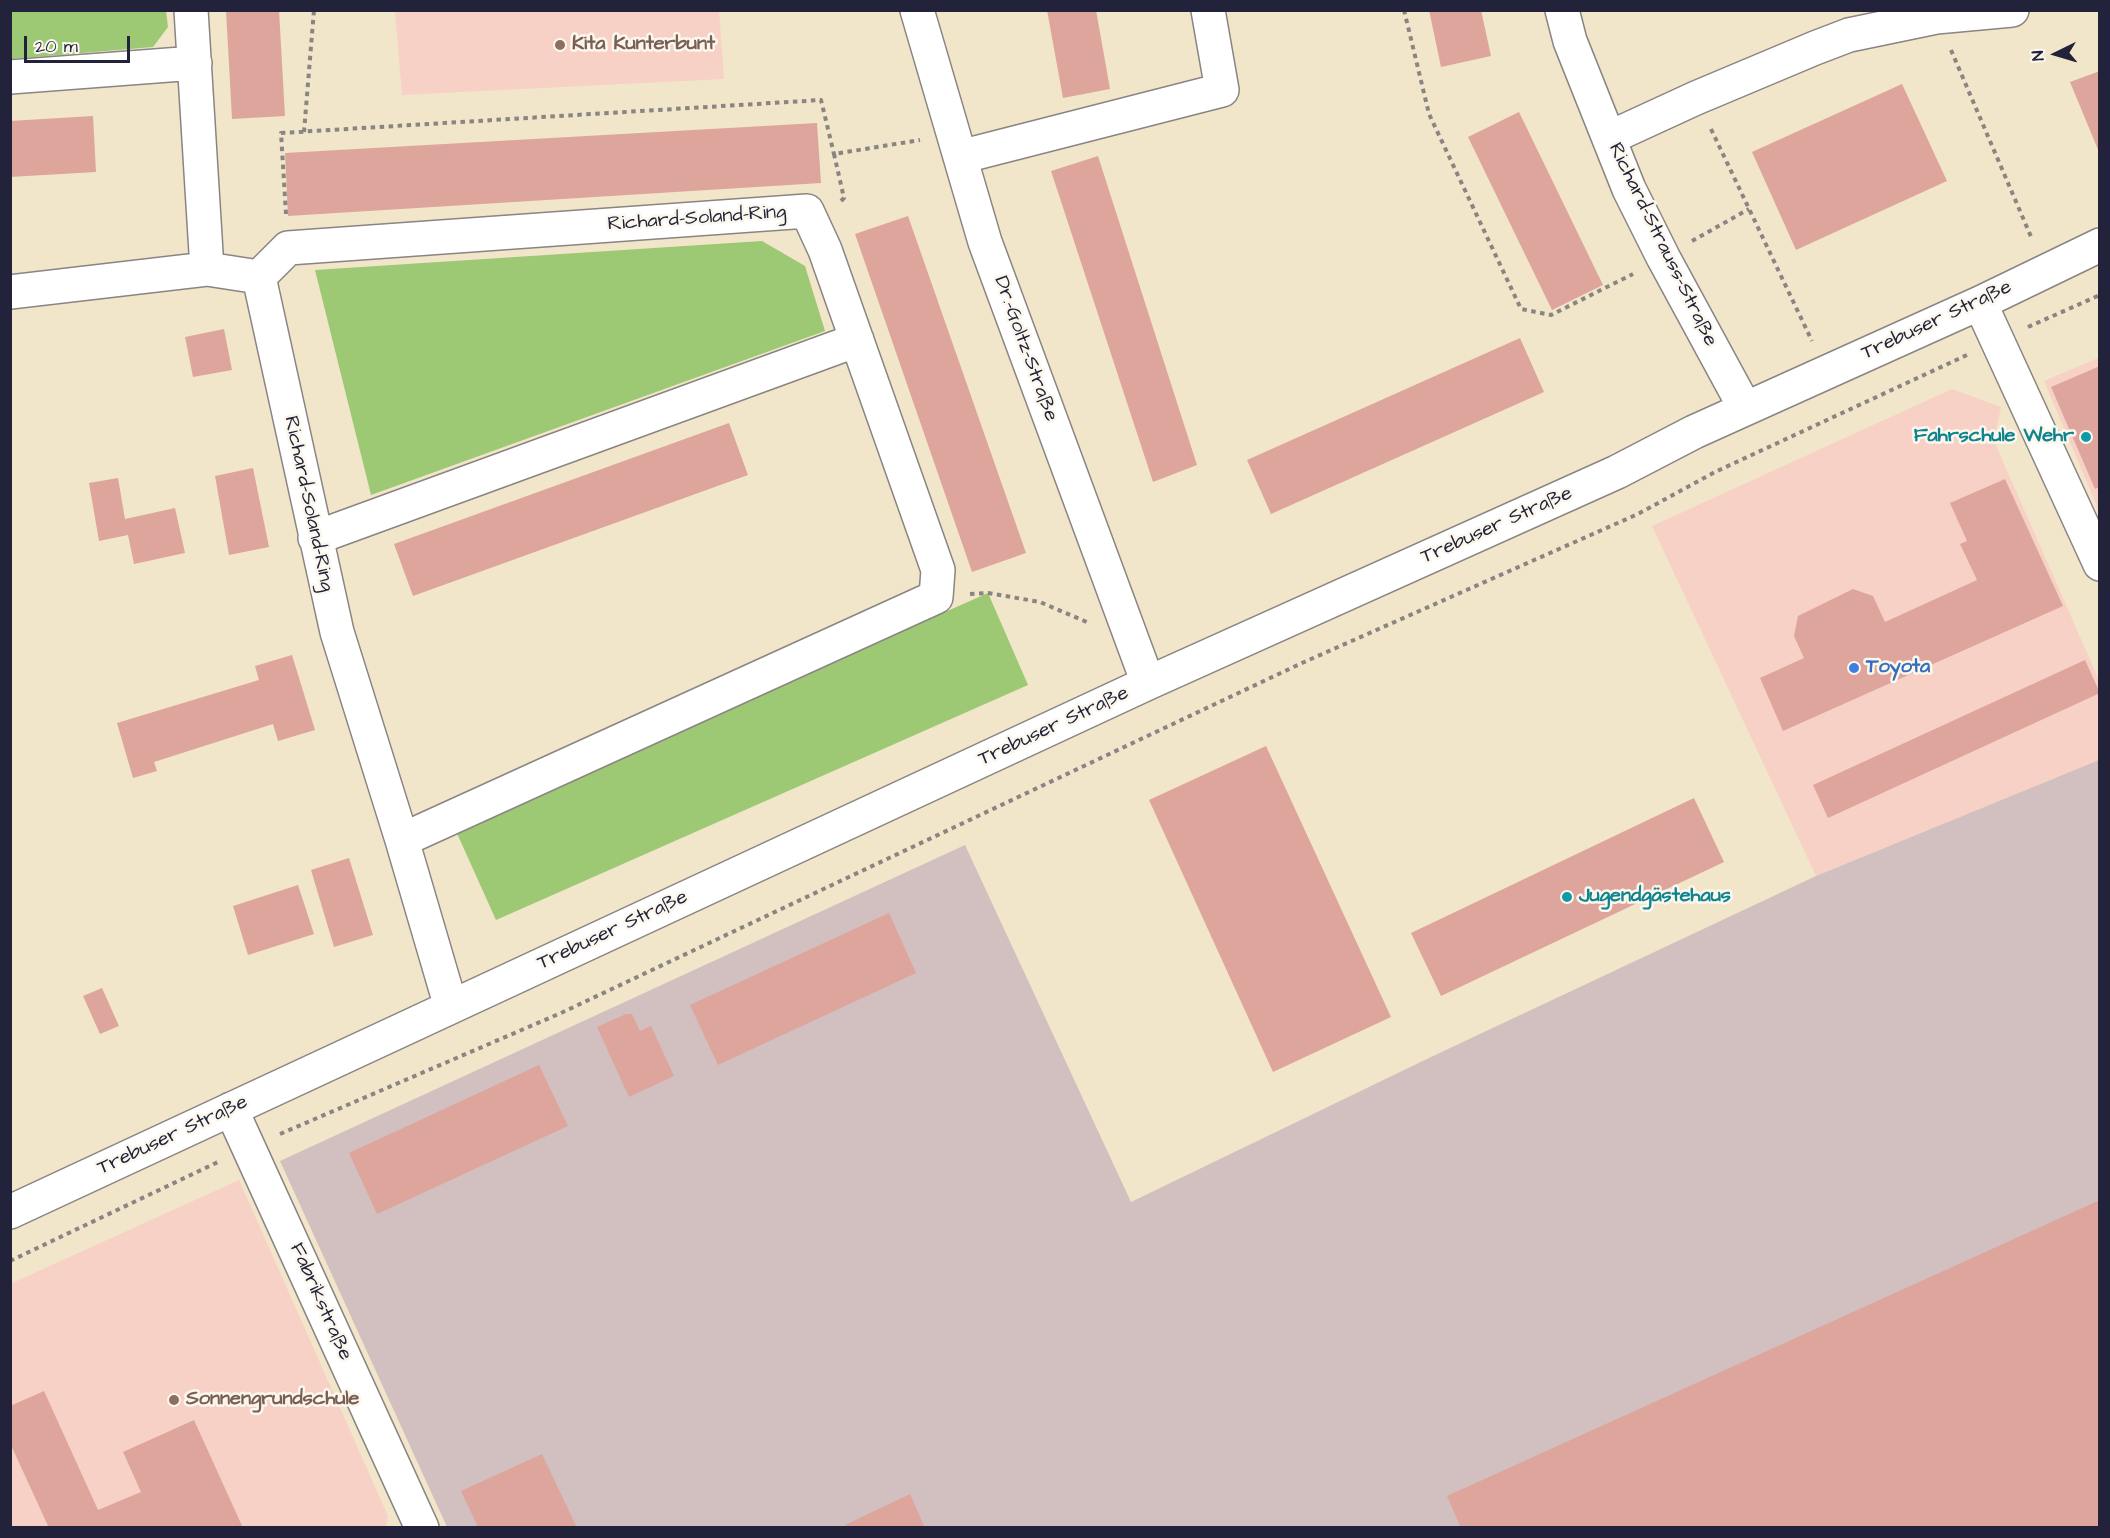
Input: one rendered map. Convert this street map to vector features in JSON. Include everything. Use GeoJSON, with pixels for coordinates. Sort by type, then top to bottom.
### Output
{"type":"FeatureCollection","features":[{"type":"Feature","properties":{"kind":"street"},"geometry":{"type":"LineString","coordinates":[[191,10],[207,270]]}},
{"type":"Feature","properties":{"kind":"street","name":"Dr.-Goltz-Straße"},"geometry":{"type":"LineString","coordinates":[[917,10],[985,242],[1148,683]]}},
{"type":"Feature","properties":{"kind":"street"},"geometry":{"type":"LineString","coordinates":[[957,145],[1222,90],[1208,10]]}},
{"type":"Feature","properties":{"kind":"street","name":"Richard-Strauss-Straße"},"geometry":{"type":"LineString","coordinates":[[1562,10],[1570,41],[1629,189],[1745,408]]}},
{"type":"Feature","properties":{"kind":"street"},"geometry":{"type":"LineString","coordinates":[[1609,138],[1696,98],[1849,36],[1936,17],[2012,10]]}},
{"type":"Feature","properties":{"kind":"street"},"geometry":{"type":"LineString","coordinates":[[10,77],[195,63]]}},
{"type":"Feature","properties":{"kind":"street","name":"Richard-Soland-Ring"},"geometry":{"type":"LineString","coordinates":[[288,248],[807,211],[825,250],[938,570],[936,597]]}},
{"type":"Feature","properties":{"kind":"street","name":"Trebuser Straße"},"geometry":{"type":"LineString","coordinates":[[10,1212],[1148,683],[1617,472],[1745,408],[1980,303],[2100,245]]}},
{"type":"Feature","properties":{"kind":"street"},"geometry":{"type":"LineString","coordinates":[[10,292],[207,270],[259,277],[288,248]]}},
{"type":"Feature","properties":{"kind":"street","name":"Richard-Soland-Ring"},"geometry":{"type":"LineString","coordinates":[[259,277],[337,632],[451,1007]]}},
{"type":"Feature","properties":{"kind":"street"},"geometry":{"type":"LineString","coordinates":[[1980,303],[2100,564]]}},
{"type":"Feature","properties":{"kind":"street"},"geometry":{"type":"LineString","coordinates":[[315,538],[857,340]]}},
{"type":"Feature","properties":{"kind":"street"},"geometry":{"type":"LineString","coordinates":[[402,840],[936,597]]}},
{"type":"Feature","properties":{"kind":"street","name":"Fabrikstraße"},"geometry":{"type":"LineString","coordinates":[[231,1109],[422,1527]]}},
{"type":"Feature","properties":{"kind":"path"},"geometry":{"type":"LineString","coordinates":[[304,132],[314,10]]}},
{"type":"Feature","properties":{"kind":"path"},"geometry":{"type":"LineString","coordinates":[[1404,10],[1429,114],[1521,309],[1551,315],[1609,287],[1749,208]]}},
{"type":"Feature","properties":{"kind":"path"},"geometry":{"type":"LineString","coordinates":[[1936,17],[2046,270]]}},
{"type":"Feature","properties":{"kind":"path"},"geometry":{"type":"LineString","coordinates":[[1696,98],[1827,371]]}},
{"type":"Feature","properties":{"kind":"path"},"geometry":{"type":"LineString","coordinates":[[288,248],[280,133],[821,100],[844,198],[831,208],[807,211]]}},
{"type":"Feature","properties":{"kind":"path"},"geometry":{"type":"LineString","coordinates":[[834,154],[957,145]]}},
{"type":"Feature","properties":{"kind":"path"},"geometry":{"type":"LineString","coordinates":[[10,1261],[250,1147],[561,1013],[1281,672],[1638,514],[1715,472],[2100,295]]}},
{"type":"Feature","properties":{"kind":"path"},"geometry":{"type":"LineString","coordinates":[[936,597],[988,593],[1040,602],[1133,642]]}},
{"type":"Feature","properties":{"kind":"shaded area","name":"Kita Kunterbunt"},"geometry":{"type":"Polygon","coordinates":[[[395,11],[719,11],[724,79],[402,95],[395,11]]]}},
{"type":"Feature","properties":{"kind":"shaded area","name":"Fahrschule Wehr"},"geometry":{"type":"Polygon","coordinates":[[[2099,323],[2099,511],[2044,381],[2098,358],[2099,323]]]}},
{"type":"Feature","properties":{"kind":"shaded area"},"geometry":{"type":"Polygon","coordinates":[[[1952,389],[2001,407],[1994,441],[2099,680],[2099,760],[1816,876],[1652,526],[1952,389]]]}},
{"type":"Feature","properties":{"kind":"shaded area"},"geometry":{"type":"Polygon","coordinates":[[[2099,760],[2099,1527],[447,1527],[280,1161],[965,845],[1131,1202],[1431,1057],[1816,876],[2099,760]]]}},
{"type":"Feature","properties":{"kind":"shaded area","name":"Sonnengrundschule"},"geometry":{"type":"Polygon","coordinates":[[[239,1180],[388,1516],[386,1527],[11,1527],[10,1284],[239,1180]]]}},
{"type":"Feature","properties":{"kind":"green space"},"geometry":{"type":"Polygon","coordinates":[[[11,10],[166,11],[168,27],[153,47],[11,59],[11,10]]]}},
{"type":"Feature","properties":{"kind":"green space"},"geometry":{"type":"Polygon","coordinates":[[[762,241],[805,266],[825,331],[371,495],[315,270],[762,241]]]}},
{"type":"Feature","properties":{"kind":"green space"},"geometry":{"type":"Polygon","coordinates":[[[988,593],[1028,685],[496,920],[455,829],[988,593]]]}},
{"type":"Feature","properties":{"kind":"building"},"geometry":{"type":"Polygon","coordinates":[[[226,10],[279,10],[285,116],[232,119],[226,10]]]}},
{"type":"Feature","properties":{"kind":"building"},"geometry":{"type":"Polygon","coordinates":[[[1047,10],[1096,10],[1110,89],[1063,98],[1047,10]]]}},
{"type":"Feature","properties":{"kind":"building"},"geometry":{"type":"Polygon","coordinates":[[[1429,10],[1481,10],[1491,56],[1441,67],[1429,10]]]}},
{"type":"Feature","properties":{"kind":"building"},"geometry":{"type":"Polygon","coordinates":[[[2100,71],[2100,152],[2099,152],[2070,82],[2100,71]]]}},
{"type":"Feature","properties":{"kind":"building"},"geometry":{"type":"Polygon","coordinates":[[[1902,84],[1947,181],[1796,250],[1752,152],[1902,84]]]}},
{"type":"Feature","properties":{"kind":"building"},"geometry":{"type":"Polygon","coordinates":[[[1519,112],[1603,285],[1552,310],[1468,137],[1519,112]]]}},
{"type":"Feature","properties":{"kind":"building"},"geometry":{"type":"Polygon","coordinates":[[[93,116],[96,172],[10,177],[10,121],[93,116]]]}},
{"type":"Feature","properties":{"kind":"building"},"geometry":{"type":"Polygon","coordinates":[[[817,123],[821,183],[288,216],[285,153],[817,123]]]}},
{"type":"Feature","properties":{"kind":"building"},"geometry":{"type":"Polygon","coordinates":[[[1098,156],[1197,465],[1153,482],[1051,171],[1098,156]]]}},
{"type":"Feature","properties":{"kind":"building"},"geometry":{"type":"Polygon","coordinates":[[[908,216],[1026,553],[972,572],[855,234],[908,216]]]}},
{"type":"Feature","properties":{"kind":"building"},"geometry":{"type":"Polygon","coordinates":[[[224,329],[232,370],[193,377],[185,337],[224,329]]]}},
{"type":"Feature","properties":{"kind":"building"},"geometry":{"type":"Polygon","coordinates":[[[1520,338],[1544,392],[1271,514],[1247,460],[1520,338]]]}},
{"type":"Feature","properties":{"kind":"building","name":"Fahrschule Wehr"},"geometry":{"type":"Polygon","coordinates":[[[2100,366],[2100,487],[2095,489],[2051,387],[2100,366]]]}},
{"type":"Feature","properties":{"kind":"building"},"geometry":{"type":"Polygon","coordinates":[[[729,423],[748,475],[413,596],[394,544],[729,423]]]}},
{"type":"Feature","properties":{"kind":"building"},"geometry":{"type":"Polygon","coordinates":[[[253,468],[269,547],[229,555],[215,476],[253,468]]]}},
{"type":"Feature","properties":{"kind":"building"},"geometry":{"type":"Polygon","coordinates":[[[118,478],[125,519],[175,508],[185,553],[134,564],[128,535],[99,541],[89,483],[118,478]]]}},
{"type":"Feature","properties":{"kind":"building"},"geometry":{"type":"Polygon","coordinates":[[[2005,479],[2063,606],[1783,731],[1760,678],[1804,658],[1794,636],[1798,616],[1853,589],[1873,596],[1885,622],[1977,580],[1960,544],[1967,541],[1950,503],[2005,479]]]}},
{"type":"Feature","properties":{"kind":"building"},"geometry":{"type":"Polygon","coordinates":[[[292,655],[315,730],[278,741],[273,724],[154,762],[157,771],[133,778],[117,723],[259,680],[255,666],[292,655]]]}},
{"type":"Feature","properties":{"kind":"building"},"geometry":{"type":"Polygon","coordinates":[[[2085,660],[2100,693],[1828,818],[1813,785],[2085,660]]]}},
{"type":"Feature","properties":{"kind":"building"},"geometry":{"type":"Polygon","coordinates":[[[1266,746],[1391,1017],[1273,1072],[1149,800],[1266,746]]]}},
{"type":"Feature","properties":{"kind":"building","name":"Jugendgästehaus"},"geometry":{"type":"Polygon","coordinates":[[[1694,798],[1724,862],[1441,996],[1411,933],[1694,798]]]}},
{"type":"Feature","properties":{"kind":"building"},"geometry":{"type":"Polygon","coordinates":[[[349,858],[373,935],[334,947],[311,870],[349,858]]]}},
{"type":"Feature","properties":{"kind":"building"},"geometry":{"type":"Polygon","coordinates":[[[298,885],[314,934],[248,955],[233,906],[298,885]]]}},
{"type":"Feature","properties":{"kind":"building"},"geometry":{"type":"Polygon","coordinates":[[[889,913],[916,973],[718,1065],[690,1005],[889,913]]]}},
{"type":"Feature","properties":{"kind":"building"},"geometry":{"type":"Polygon","coordinates":[[[102,988],[119,1026],[100,1034],[83,996],[102,988]]]}},
{"type":"Feature","properties":{"kind":"building"},"geometry":{"type":"Polygon","coordinates":[[[626,1014],[632,1014],[640,1031],[651,1026],[674,1076],[629,1097],[597,1027],[626,1014]]]}},
{"type":"Feature","properties":{"kind":"building"},"geometry":{"type":"Polygon","coordinates":[[[539,1065],[568,1126],[377,1214],[349,1153],[539,1065]]]}},
{"type":"Feature","properties":{"kind":"building"},"geometry":{"type":"Polygon","coordinates":[[[2100,1200],[2100,1528],[1461,1528],[1447,1496],[2100,1200]]]}},
{"type":"Feature","properties":{"kind":"building"},"geometry":{"type":"Polygon","coordinates":[[[44,1391],[98,1510],[141,1492],[123,1452],[194,1420],[243,1528],[49,1528],[10,1443],[10,1406],[44,1391]]]}},
{"type":"Feature","properties":{"kind":"building"},"geometry":{"type":"Polygon","coordinates":[[[542,1454],[577,1528],[472,1528],[477,1525],[461,1491],[542,1454]]]}},
{"type":"Feature","properties":{"kind":"building"},"geometry":{"type":"Polygon","coordinates":[[[910,1494],[925,1528],[846,1528],[845,1525],[910,1494]]]}},
{"type":"Feature","properties":{"kind":"place","name":"Kita Kunterbunt"},"geometry":{"type":"Point","coordinates":[560,45]}},
{"type":"Feature","properties":{"kind":"place","name":"Fahrschule Wehr"},"geometry":{"type":"Point","coordinates":[2086,437]}},
{"type":"Feature","properties":{"kind":"place","name":"Toyota"},"geometry":{"type":"Point","coordinates":[1854,668]}},
{"type":"Feature","properties":{"kind":"place","name":"Jugendgästehaus"},"geometry":{"type":"Point","coordinates":[1567,897]}},
{"type":"Feature","properties":{"kind":"place","name":"Sonnengrundschule"},"geometry":{"type":"Point","coordinates":[174,1400]}}]}
